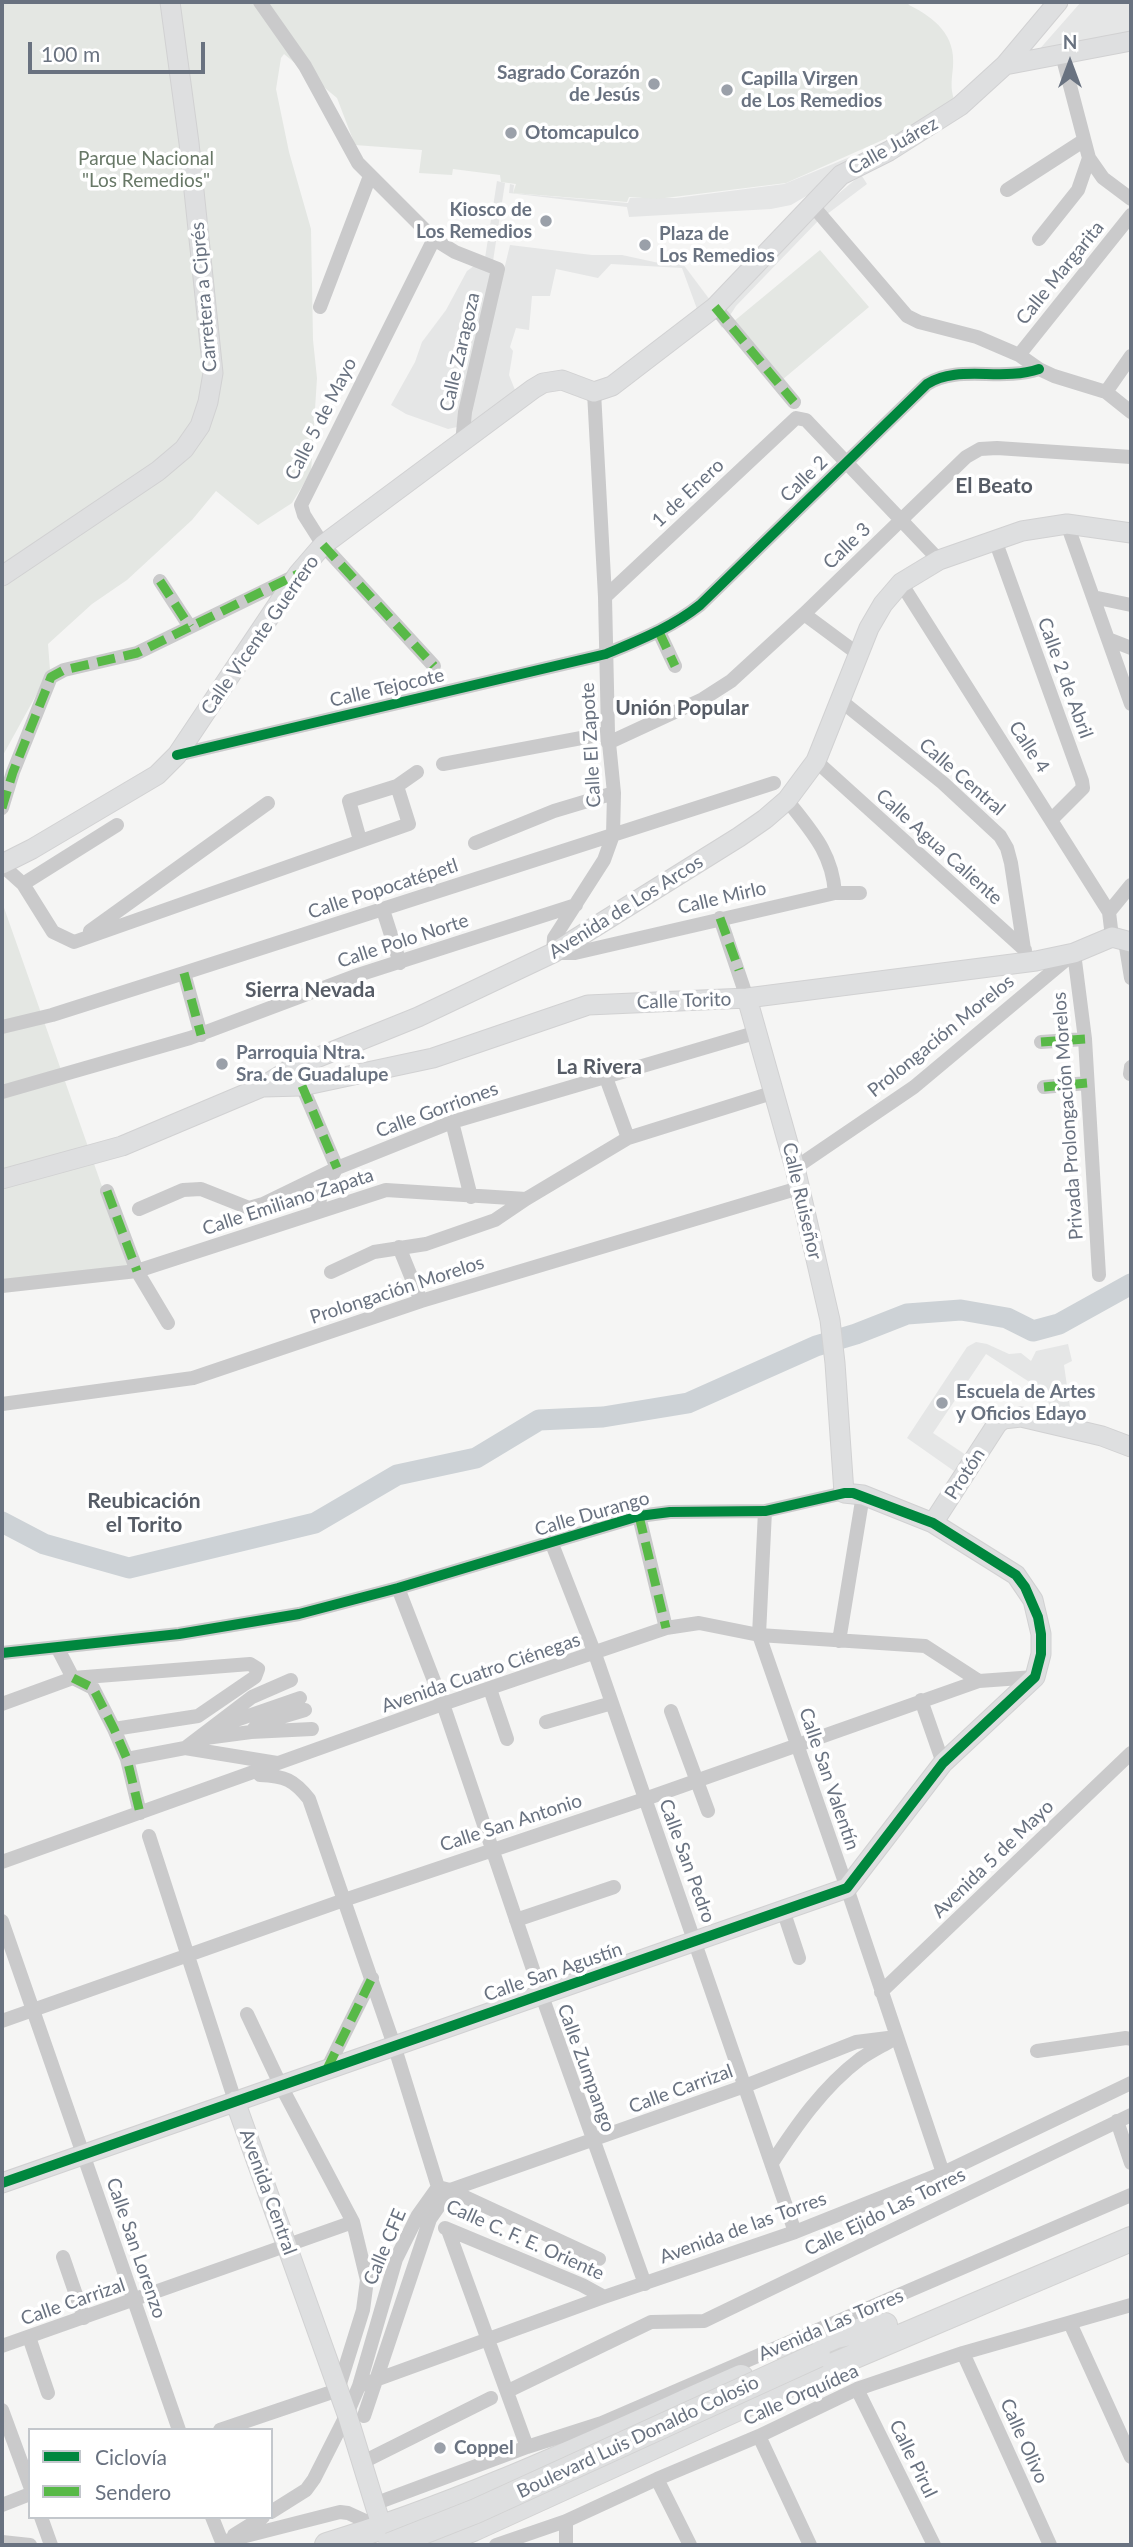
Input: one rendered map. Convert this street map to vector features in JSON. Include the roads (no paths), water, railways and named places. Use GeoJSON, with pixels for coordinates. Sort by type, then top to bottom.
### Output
{"type":"FeatureCollection","features":[{"type":"Feature","properties":{"kind":"highway","name":"Avenida Las Torres"},"geometry":{"type":"LineString","coordinates":[[885,2334],[1131,2222]]}},
{"type":"Feature","properties":{"kind":"highway","name":"Avenida Las Torres"},"geometry":{"type":"LineString","coordinates":[[885,2334],[1131,2239]]}},
{"type":"Feature","properties":{"kind":"highway","name":"Boulevard Luis Donaldo Colosio"},"geometry":{"type":"LineString","coordinates":[[388,2540],[477,2511],[885,2334]]}},
{"type":"Feature","properties":{"kind":"highway"},"geometry":{"type":"LineString","coordinates":[[327,2545],[388,2540],[534,2468],[836,2336],[885,2334]]}},
{"type":"Feature","properties":{"kind":"highway"},"geometry":{"type":"LineString","coordinates":[[451,2545],[858,2363],[885,2334]]}},
{"type":"Feature","properties":{"kind":"highway","name":"Boulevard Luis Donaldo Colosio"},"geometry":{"type":"LineString","coordinates":[[431,2545],[473,2529],[820,2363]]}},
{"type":"Feature","properties":{"kind":"main road","name":"Carretera a Ciprés"},"geometry":{"type":"LineString","coordinates":[[2,576],[158,471],[184,449],[200,426],[208,402],[213,373],[212,360],[189,143],[170,2]]}},
{"type":"Feature","properties":{"kind":"main road","name":"Calle Juárez"},"geometry":{"type":"LineString","coordinates":[[594,392],[612,386],[715,307],[841,175],[889,151],[945,116],[1005,65],[1058,2]]}},
{"type":"Feature","properties":{"kind":"main road"},"geometry":{"type":"LineString","coordinates":[[1005,65],[1131,41]]}},
{"type":"Feature","properties":{"kind":"main road","name":"Calle Vicente Guerrero"},"geometry":{"type":"LineString","coordinates":[[2,865],[157,775],[177,755],[298,574],[323,545],[543,383],[562,380],[594,392]]}},
{"type":"Feature","properties":{"kind":"main road","name":"Avenida de Los Arcos"},"geometry":{"type":"LineString","coordinates":[[2,1179],[122,1146],[262,1087],[294,1067],[418,1017],[553,953],[739,837],[787,800],[816,761],[869,628],[883,604],[901,583],[939,560],[1022,531],[1067,524],[1131,533]]}},
{"type":"Feature","properties":{"kind":"main road","name":"Calle Torito"},"geometry":{"type":"LineString","coordinates":[[262,1087],[302,1086],[433,1058],[588,1005],[747,998],[1030,955],[1074,953],[1123,940]]}},
{"type":"Feature","properties":{"kind":"main road","name":"Calle Ruiseñor"},"geometry":{"type":"LineString","coordinates":[[747,998],[795,1168],[830,1321],[854,1494]]}},
{"type":"Feature","properties":{"kind":"main road","name":"Protón"},"geometry":{"type":"LineString","coordinates":[[933,1523],[997,1424],[1003,1419],[1021,1417],[1102,1436],[1131,1447]]}},
{"type":"Feature","properties":{"kind":"main road"},"geometry":{"type":"LineString","coordinates":[[847,1888],[943,1763],[1035,1677],[1041,1654],[1038,1617],[1025,1587],[1016,1575],[933,1523],[854,1494]]}},
{"type":"Feature","properties":{"kind":"main road","name":"Calle San Agustín"},"geometry":{"type":"LineString","coordinates":[[2,2183],[847,1888]]}},
{"type":"Feature","properties":{"kind":"main road","name":"Avenida Central"},"geometry":{"type":"LineString","coordinates":[[235,2101],[338,2390],[356,2415],[362,2463],[388,2540]]}},
{"type":"Feature","properties":{"kind":"street"},"geometry":{"type":"LineString","coordinates":[[260,2],[309,73],[349,150],[370,176],[434,239]]}},
{"type":"Feature","properties":{"kind":"street"},"geometry":{"type":"LineString","coordinates":[[1062,55],[1089,158],[1103,178],[1131,200]]}},
{"type":"Feature","properties":{"kind":"street"},"geometry":{"type":"LineString","coordinates":[[1007,190],[1083,141]]}},
{"type":"Feature","properties":{"kind":"street"},"geometry":{"type":"LineString","coordinates":[[1039,239],[1078,190],[1089,158]]}},
{"type":"Feature","properties":{"kind":"street"},"geometry":{"type":"LineString","coordinates":[[320,307],[370,176]]}},
{"type":"Feature","properties":{"kind":"street"},"geometry":{"type":"LineString","coordinates":[[813,206],[907,316],[919,322],[977,337],[1019,355],[1039,369],[1078,385],[1105,392],[1131,412]]}},
{"type":"Feature","properties":{"kind":"street","name":"Calle Margarita"},"geometry":{"type":"LineString","coordinates":[[1019,355],[1131,215]]}},
{"type":"Feature","properties":{"kind":"street","name":"Calle Zaragoza"},"geometry":{"type":"LineString","coordinates":[[434,239],[455,252],[498,268],[465,412],[462,443]]}},
{"type":"Feature","properties":{"kind":"street","name":"Calle 5 de Mayo"},"geometry":{"type":"LineString","coordinates":[[434,239],[301,505],[304,515],[323,545],[434,666]]}},
{"type":"Feature","properties":{"kind":"street"},"geometry":{"type":"LineString","coordinates":[[715,307],[794,402]]}},
{"type":"Feature","properties":{"kind":"street"},"geometry":{"type":"LineString","coordinates":[[1105,392],[1131,356]]}},
{"type":"Feature","properties":{"kind":"street","name":"Calle 2"},"geometry":{"type":"LineString","coordinates":[[606,654],[659,632],[700,605],[927,384],[939,376],[1022,374],[1039,369]]}},
{"type":"Feature","properties":{"kind":"street","name":"Calle El Zapote"},"geometry":{"type":"LineString","coordinates":[[553,953],[554,939],[604,860],[613,835],[614,793],[608,738],[605,597],[594,392]]}},
{"type":"Feature","properties":{"kind":"street","name":"1 de Enero"},"geometry":{"type":"LineString","coordinates":[[605,597],[796,418],[806,419],[845,463]]}},
{"type":"Feature","properties":{"kind":"street","name":"Calle 3"},"geometry":{"type":"LineString","coordinates":[[443,764],[608,738],[718,691],[804,614],[966,457],[980,449],[1131,457]]}},
{"type":"Feature","properties":{"kind":"street"},"geometry":{"type":"LineString","coordinates":[[845,463],[939,560]]}},
{"type":"Feature","properties":{"kind":"street"},"geometry":{"type":"LineString","coordinates":[[1067,524],[1131,704]]}},
{"type":"Feature","properties":{"kind":"street","name":"Calle 2 de Abril"},"geometry":{"type":"LineString","coordinates":[[995,540],[1082,780],[1083,788],[1078,795],[1052,819]]}},
{"type":"Feature","properties":{"kind":"street"},"geometry":{"type":"LineString","coordinates":[[2,808],[13,772],[51,677],[64,670],[137,653],[298,574]]}},
{"type":"Feature","properties":{"kind":"street"},"geometry":{"type":"LineString","coordinates":[[160,581],[190,627]]}},
{"type":"Feature","properties":{"kind":"street","name":"Calle 4"},"geometry":{"type":"LineString","coordinates":[[901,583],[1109,912],[1123,940],[1131,978]]}},
{"type":"Feature","properties":{"kind":"street"},"geometry":{"type":"LineString","coordinates":[[1093,597],[1131,605]]}},
{"type":"Feature","properties":{"kind":"street"},"geometry":{"type":"LineString","coordinates":[[804,614],[858,654]]}},
{"type":"Feature","properties":{"kind":"street"},"geometry":{"type":"LineString","coordinates":[[659,632],[675,666]]}},
{"type":"Feature","properties":{"kind":"street"},"geometry":{"type":"LineString","coordinates":[[1108,639],[1131,648]]}},
{"type":"Feature","properties":{"kind":"street","name":"Calle Tejocote"},"geometry":{"type":"LineString","coordinates":[[177,755],[606,654]]}},
{"type":"Feature","properties":{"kind":"street","name":"Calle Central"},"geometry":{"type":"LineString","coordinates":[[840,700],[943,783],[1000,836],[1011,863],[1030,955]]}},
{"type":"Feature","properties":{"kind":"street","name":"Calle Agua Caliente"},"geometry":{"type":"LineString","coordinates":[[816,761],[1030,955]]}},
{"type":"Feature","properties":{"kind":"street"},"geometry":{"type":"LineString","coordinates":[[360,840],[349,801],[397,786],[417,772]]}},
{"type":"Feature","properties":{"kind":"street","name":"Calle Popocatépetl"},"geometry":{"type":"LineString","coordinates":[[2,1027],[184,973],[774,783]]}},
{"type":"Feature","properties":{"kind":"street"},"geometry":{"type":"LineString","coordinates":[[2,865],[23,884],[52,932],[75,942],[409,824],[397,786]]}},
{"type":"Feature","properties":{"kind":"street"},"geometry":{"type":"LineString","coordinates":[[475,843],[554,811],[614,793]]}},
{"type":"Feature","properties":{"kind":"street"},"geometry":{"type":"LineString","coordinates":[[787,800],[829,858],[835,892]]}},
{"type":"Feature","properties":{"kind":"street"},"geometry":{"type":"LineString","coordinates":[[75,942],[268,803]]}},
{"type":"Feature","properties":{"kind":"street"},"geometry":{"type":"LineString","coordinates":[[23,884],[117,824]]}},
{"type":"Feature","properties":{"kind":"street"},"geometry":{"type":"LineString","coordinates":[[1109,912],[1131,885]]}},
{"type":"Feature","properties":{"kind":"street","name":"Calle Mirlo"},"geometry":{"type":"LineString","coordinates":[[553,953],[575,953],[835,892],[860,893]]}},
{"type":"Feature","properties":{"kind":"street","name":"Calle Polo Norte"},"geometry":{"type":"LineString","coordinates":[[2,1092],[201,1035],[355,976],[576,905]]}},
{"type":"Feature","properties":{"kind":"street"},"geometry":{"type":"LineString","coordinates":[[383,910],[400,963]]}},
{"type":"Feature","properties":{"kind":"street","name":"Calle Ruiseñor"},"geometry":{"type":"LineString","coordinates":[[720,918],[747,998]]}},
{"type":"Feature","properties":{"kind":"street","name":"Privada Prolongación Morelos"},"geometry":{"type":"LineString","coordinates":[[1074,953],[1085,1039],[1099,1275]]}},
{"type":"Feature","properties":{"kind":"street","name":"Prolongación Morelos"},"geometry":{"type":"LineString","coordinates":[[795,1168],[914,1087],[1074,953]]}},
{"type":"Feature","properties":{"kind":"street"},"geometry":{"type":"LineString","coordinates":[[184,973],[201,1035]]}},
{"type":"Feature","properties":{"kind":"street","name":"Calle Gorriones"},"geometry":{"type":"LineString","coordinates":[[139,1209],[183,1190],[201,1189],[248,1208],[264,1204],[337,1167],[452,1122],[758,1032]]}},
{"type":"Feature","properties":{"kind":"street"},"geometry":{"type":"LineString","coordinates":[[1041,1042],[1085,1039]]}},
{"type":"Feature","properties":{"kind":"street"},"geometry":{"type":"LineString","coordinates":[[605,1075],[628,1138]]}},
{"type":"Feature","properties":{"kind":"street"},"geometry":{"type":"LineString","coordinates":[[1044,1087],[1087,1083]]}},
{"type":"Feature","properties":{"kind":"street"},"geometry":{"type":"LineString","coordinates":[[302,1086],[337,1167],[321,1195],[317,1212]]}},
{"type":"Feature","properties":{"kind":"street"},"geometry":{"type":"LineString","coordinates":[[331,1272],[374,1252],[426,1244],[495,1220],[628,1138],[775,1092]]}},
{"type":"Feature","properties":{"kind":"street"},"geometry":{"type":"LineString","coordinates":[[452,1122],[471,1197]]}},
{"type":"Feature","properties":{"kind":"street","name":"Prolongación Morelos"},"geometry":{"type":"LineString","coordinates":[[2,1405],[193,1378],[421,1301],[799,1188]]}},
{"type":"Feature","properties":{"kind":"street","name":"Calle Emiliano Zapata"},"geometry":{"type":"LineString","coordinates":[[2,1286],[137,1271],[386,1190],[526,1199]]}},
{"type":"Feature","properties":{"kind":"street"},"geometry":{"type":"LineString","coordinates":[[107,1191],[137,1271],[168,1323]]}},
{"type":"Feature","properties":{"kind":"street"},"geometry":{"type":"LineString","coordinates":[[399,1247],[421,1301]]}},
{"type":"Feature","properties":{"kind":"street"},"geometry":{"type":"LineString","coordinates":[[839,1640],[854,1494]]}},
{"type":"Feature","properties":{"kind":"street","name":"Calle Durango"},"geometry":{"type":"LineString","coordinates":[[2,1653],[179,1634],[299,1614],[552,1544],[639,1516],[670,1512],[765,1511],[854,1494]]}},
{"type":"Feature","properties":{"kind":"street","name":"Calle San Valentín"},"geometry":{"type":"LineString","coordinates":[[765,1511],[759,1635],[943,2173]]}},
{"type":"Feature","properties":{"kind":"street"},"geometry":{"type":"LineString","coordinates":[[639,1516],[666,1628]]}},
{"type":"Feature","properties":{"kind":"street","name":"Calle San Pedro"},"geometry":{"type":"LineString","coordinates":[[552,1544],[595,1654],[795,2232]]}},
{"type":"Feature","properties":{"kind":"street","name":"Calle Zumpango"},"geometry":{"type":"LineString","coordinates":[[398,1588],[443,1704],[542,1996],[645,2284]]}},
{"type":"Feature","properties":{"kind":"street","name":"Avenida Cuatro Ciénegas"},"geometry":{"type":"LineString","coordinates":[[2,1862],[443,1704],[666,1628],[699,1623],[759,1635],[925,1646],[979,1681]]}},
{"type":"Feature","properties":{"kind":"street"},"geometry":{"type":"LineString","coordinates":[[58,1648],[73,1678],[93,1688],[114,1729],[127,1759],[140,1813]]}},
{"type":"Feature","properties":{"kind":"street"},"geometry":{"type":"LineString","coordinates":[[2,1704],[73,1678],[250,1664],[257,1669],[256,1677],[198,1716],[114,1729]]}},
{"type":"Feature","properties":{"kind":"street","name":"Calle San Antonio"},"geometry":{"type":"LineString","coordinates":[[2,2021],[344,1900],[645,1799],[921,1700],[979,1681],[1035,1677]]}},
{"type":"Feature","properties":{"kind":"street"},"geometry":{"type":"LineString","coordinates":[[190,1744],[252,1697],[291,1679]]}},
{"type":"Feature","properties":{"kind":"street"},"geometry":{"type":"LineString","coordinates":[[490,1689],[507,1739]]}},
{"type":"Feature","properties":{"kind":"street"},"geometry":{"type":"LineString","coordinates":[[921,1700],[943,1763]]}},
{"type":"Feature","properties":{"kind":"street"},"geometry":{"type":"LineString","coordinates":[[546,1722],[612,1703]]}},
{"type":"Feature","properties":{"kind":"street"},"geometry":{"type":"LineString","coordinates":[[208,1730],[303,1704],[258,1724],[251,1732]]}},
{"type":"Feature","properties":{"kind":"street"},"geometry":{"type":"LineString","coordinates":[[671,1711],[708,1811]]}},
{"type":"Feature","properties":{"kind":"street"},"geometry":{"type":"LineString","coordinates":[[127,1759],[251,1732],[312,1729]]}},
{"type":"Feature","properties":{"kind":"street"},"geometry":{"type":"LineString","coordinates":[[190,1744],[280,1764]]}},
{"type":"Feature","properties":{"kind":"street","name":"Avenida 5 de Mayo"},"geometry":{"type":"LineString","coordinates":[[881,1992],[1131,1753]]}},
{"type":"Feature","properties":{"kind":"street"},"geometry":{"type":"LineString","coordinates":[[252,1774],[278,1776],[297,1783],[309,1799],[444,2188]]}},
{"type":"Feature","properties":{"kind":"street","name":"Avenida Central"},"geometry":{"type":"LineString","coordinates":[[149,1836],[235,2101]]}},
{"type":"Feature","properties":{"kind":"street"},"geometry":{"type":"LineString","coordinates":[[516,1920],[614,1887]]}},
{"type":"Feature","properties":{"kind":"street"},"geometry":{"type":"LineString","coordinates":[[783,1910],[799,1958]]}},
{"type":"Feature","properties":{"kind":"street","name":"Calle San Lorenzo"},"geometry":{"type":"LineString","coordinates":[[2,1921],[178,2428]]}},
{"type":"Feature","properties":{"kind":"street"},"geometry":{"type":"LineString","coordinates":[[327,2069],[372,1978]]}},
{"type":"Feature","properties":{"kind":"street"},"geometry":{"type":"LineString","coordinates":[[247,2014],[281,2086],[353,2222]]}},
{"type":"Feature","properties":{"kind":"street"},"geometry":{"type":"LineString","coordinates":[[772,2163],[797,2124],[826,2090],[859,2060],[897,2037]]}},
{"type":"Feature","properties":{"kind":"street","name":"Calle Carrizal"},"geometry":{"type":"LineString","coordinates":[[444,2188],[593,2140],[745,2086],[856,2042],[897,2037]]}},
{"type":"Feature","properties":{"kind":"street"},"geometry":{"type":"LineString","coordinates":[[1037,2051],[1131,2039]]}},
{"type":"Feature","properties":{"kind":"street","name":"Avenida de las Torres"},"geometry":{"type":"LineString","coordinates":[[359,2386],[604,2297],[795,2232],[943,2173],[1131,2083]]}},
{"type":"Feature","properties":{"kind":"street"},"geometry":{"type":"LineString","coordinates":[[1124,2118],[1131,2163]]}},
{"type":"Feature","properties":{"kind":"street","name":"Calle Ejido Las Torres"},"geometry":{"type":"LineString","coordinates":[[508,2391],[652,2322],[704,2321],[1124,2118]]}},
{"type":"Feature","properties":{"kind":"street","name":"Calle CFE"},"geometry":{"type":"LineString","coordinates":[[273,2511],[306,2490],[356,2415],[376,2378],[430,2219],[444,2188]]}},
{"type":"Feature","properties":{"kind":"street","name":"Calle CFE"},"geometry":{"type":"LineString","coordinates":[[356,2415],[359,2386],[396,2259],[418,2215],[444,2188]]}},
{"type":"Feature","properties":{"kind":"street","name":"Calle C. F. E. Oriente"},"geometry":{"type":"LineString","coordinates":[[444,2188],[599,2259]]}},
{"type":"Feature","properties":{"kind":"street","name":"Avenida Las Torres"},"geometry":{"type":"LineString","coordinates":[[374,2504],[527,2447],[602,2423],[1131,2195]]}},
{"type":"Feature","properties":{"kind":"street","name":"Calle C. F. E. Oriente"},"geometry":{"type":"LineString","coordinates":[[430,2219],[448,2230],[582,2285],[604,2297]]}},
{"type":"Feature","properties":{"kind":"street","name":"Calle Carrizal"},"geometry":{"type":"LineString","coordinates":[[2,2346],[353,2222]]}},
{"type":"Feature","properties":{"kind":"street","name":"Calle CFE"},"geometry":{"type":"LineString","coordinates":[[338,2390],[363,2310],[367,2280],[353,2222]]}},
{"type":"Feature","properties":{"kind":"street"},"geometry":{"type":"LineString","coordinates":[[448,2230],[527,2447]]}},
{"type":"Feature","properties":{"kind":"street"},"geometry":{"type":"LineString","coordinates":[[63,2257],[84,2318]]}},
{"type":"Feature","properties":{"kind":"street","name":"Calle Orquídea"},"geometry":{"type":"LineString","coordinates":[[496,2545],[566,2521],[759,2436],[857,2389],[963,2353],[1131,2305]]}},
{"type":"Feature","properties":{"kind":"street"},"geometry":{"type":"LineString","coordinates":[[1070,2323],[1131,2457]]}},
{"type":"Feature","properties":{"kind":"street"},"geometry":{"type":"LineString","coordinates":[[29,2337],[48,2393]]}},
{"type":"Feature","properties":{"kind":"street","name":"Calle Olivo"},"geometry":{"type":"LineString","coordinates":[[963,2353],[1050,2545]]}},
{"type":"Feature","properties":{"kind":"street","name":"Calle Pirul"},"geometry":{"type":"LineString","coordinates":[[857,2389],[934,2545]]}},
{"type":"Feature","properties":{"kind":"street"},"geometry":{"type":"LineString","coordinates":[[226,2428],[338,2390]]}},
{"type":"Feature","properties":{"kind":"street"},"geometry":{"type":"LineString","coordinates":[[362,2463],[491,2398]]}},
{"type":"Feature","properties":{"kind":"street"},"geometry":{"type":"LineString","coordinates":[[2,2410],[28,2481]]}},
{"type":"Feature","properties":{"kind":"street"},"geometry":{"type":"LineString","coordinates":[[759,2436],[810,2545]]}},
{"type":"Feature","properties":{"kind":"street"},"geometry":{"type":"LineString","coordinates":[[657,2479],[690,2545]]}},
{"type":"Feature","properties":{"kind":"street"},"geometry":{"type":"LineString","coordinates":[[2,2505],[28,2495]]}},
{"type":"Feature","properties":{"kind":"street"},"geometry":{"type":"LineString","coordinates":[[219,2544],[340,2512],[348,2513],[388,2540]]}},
{"type":"Feature","properties":{"kind":"street"},"geometry":{"type":"LineString","coordinates":[[42,2519],[51,2545]]}},
{"type":"Feature","properties":{"kind":"street"},"geometry":{"type":"LineString","coordinates":[[213,2519],[219,2544]]}},
{"type":"Feature","properties":{"kind":"street"},"geometry":{"type":"LineString","coordinates":[[219,2544],[260,2519]]}},
{"type":"Feature","properties":{"kind":"street"},"geometry":{"type":"LineString","coordinates":[[566,2521],[566,2545]]}},
{"type":"Feature","properties":{"kind":"street"},"geometry":{"type":"LineString","coordinates":[[2,2543],[30,2545]]}},
{"type":"Feature","properties":{"kind":"waterway"},"geometry":{"type":"LineString","coordinates":[[2,1522],[44,1544],[129,1568],[315,1523],[397,1475],[476,1458],[539,1420],[603,1417],[688,1403],[816,1346],[907,1314],[961,1310],[1007,1318],[1033,1331],[1059,1324],[1131,1284]]}},
{"type":"Feature","properties":{"kind":"place","name":"Sagrado Corazón de Jesús"},"geometry":{"type":"Point","coordinates":[654,84]}},
{"type":"Feature","properties":{"kind":"place","name":"Capilla Virgen de Los Remedios"},"geometry":{"type":"Point","coordinates":[727,90]}},
{"type":"Feature","properties":{"kind":"place","name":"Otomcapulco"},"geometry":{"type":"Point","coordinates":[511,133]}},
{"type":"Feature","properties":{"kind":"place","name":"Kiosco de Los Remedios"},"geometry":{"type":"Point","coordinates":[546,221]}},
{"type":"Feature","properties":{"kind":"place","name":"Plaza de Los Remedios"},"geometry":{"type":"Point","coordinates":[645,245]}},
{"type":"Feature","properties":{"kind":"place","name":"Parroquia Ntra. Sra. de Guadalupe"},"geometry":{"type":"Point","coordinates":[222,1064]}},
{"type":"Feature","properties":{"kind":"place","name":"Escuela de Artes y Oficios Edayo"},"geometry":{"type":"Point","coordinates":[942,1403]}},
{"type":"Feature","properties":{"kind":"place","name":"Coppel"},"geometry":{"type":"Point","coordinates":[440,2448]}},
{"type":"Feature","properties":{"kind":"district","name":"El Beato"},"geometry":{"type":"Point","coordinates":[994,486]}},
{"type":"Feature","properties":{"kind":"district","name":"Unión Popular"},"geometry":{"type":"Point","coordinates":[682,708]}},
{"type":"Feature","properties":{"kind":"district","name":"Sierra Nevada"},"geometry":{"type":"Point","coordinates":[310,990]}},
{"type":"Feature","properties":{"kind":"district","name":"La Rivera"},"geometry":{"type":"Point","coordinates":[599,1067]}},
{"type":"Feature","properties":{"kind":"district","name":"Reubicación el Torito"},"geometry":{"type":"Point","coordinates":[144,1513]}},
{"type":"Feature","properties":{"kind":"park label","name":"Parque Nacional \"Los Remedios\""},"geometry":{"type":"Point","coordinates":[146,170]}}]}
